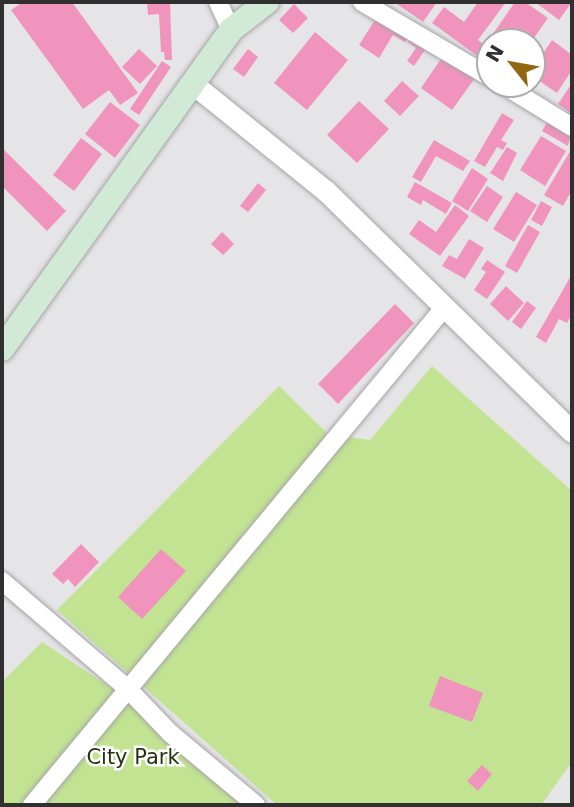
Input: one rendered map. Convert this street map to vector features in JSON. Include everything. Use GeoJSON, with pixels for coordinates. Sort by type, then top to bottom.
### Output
{"type":"FeatureCollection","features":[{"type":"Feature","properties":{"kind":"main road"},"geometry":{"type":"LineString","coordinates":[[5,340],[231,30],[267,2]]}},
{"type":"Feature","properties":{"kind":"street"},"geometry":{"type":"LineString","coordinates":[[218,2],[231,30]]}},
{"type":"Feature","properties":{"kind":"street"},"geometry":{"type":"LineString","coordinates":[[362,2],[476,69]]}},
{"type":"Feature","properties":{"kind":"street"},"geometry":{"type":"LineString","coordinates":[[192,83],[326,191],[443,309],[572,432]]}},
{"type":"Feature","properties":{"kind":"street"},"geometry":{"type":"LineString","coordinates":[[525,98],[572,127]]}},
{"type":"Feature","properties":{"kind":"street"},"geometry":{"type":"LineString","coordinates":[[32,805],[443,309]]}},
{"type":"Feature","properties":{"kind":"street"},"geometry":{"type":"LineString","coordinates":[[2,581],[128,689],[170,733],[256,805]]}},
{"type":"Feature","properties":{"kind":"green space"},"geometry":{"type":"Polygon","coordinates":[[[432,366],[572,491],[572,762],[541,805],[277,805],[57,610],[279,386],[328,434],[370,440],[432,366]]]}},
{"type":"Feature","properties":{"kind":"green space"},"geometry":{"type":"Polygon","coordinates":[[[42,642],[116,691],[20,805],[2,805],[2,682],[42,642]]]}},
{"type":"Feature","properties":{"kind":"green space","name":"City Park"},"geometry":{"type":"Polygon","coordinates":[[[128,689],[262,805],[28,805],[128,689]]]}},
{"type":"Feature","properties":{"kind":"building"},"geometry":{"type":"Polygon","coordinates":[[[23,2],[72,2],[138,93],[120,105],[109,90],[83,109],[11,10],[23,2]]]}},
{"type":"Feature","properties":{"kind":"building"},"geometry":{"type":"Polygon","coordinates":[[[147,2],[170,2],[172,60],[165,60],[164,52],[161,52],[159,14],[148,15],[147,2]]]}},
{"type":"Feature","properties":{"kind":"building"},"geometry":{"type":"Polygon","coordinates":[[[394,2],[437,2],[423,22],[394,2]]]}},
{"type":"Feature","properties":{"kind":"building"},"geometry":{"type":"Polygon","coordinates":[[[478,2],[506,2],[487,28],[476,28],[476,55],[432,23],[444,7],[464,22],[478,2]]]}},
{"type":"Feature","properties":{"kind":"building"},"geometry":{"type":"Polygon","coordinates":[[[515,2],[525,2],[548,18],[541,28],[497,28],[515,2]]]}},
{"type":"Feature","properties":{"kind":"building"},"geometry":{"type":"Polygon","coordinates":[[[535,2],[572,2],[559,20],[535,2]]]}},
{"type":"Feature","properties":{"kind":"building"},"geometry":{"type":"Polygon","coordinates":[[[294,4],[308,18],[293,33],[279,20],[294,4]]]}},
{"type":"Feature","properties":{"kind":"building"},"geometry":{"type":"Polygon","coordinates":[[[378,15],[410,35],[405,42],[393,35],[379,58],[359,45],[378,15]]]}},
{"type":"Feature","properties":{"kind":"building"},"geometry":{"type":"Polygon","coordinates":[[[315,32],[348,60],[307,110],[274,83],[315,32]]]}},
{"type":"Feature","properties":{"kind":"building"},"geometry":{"type":"Polygon","coordinates":[[[412,37],[427,47],[414,66],[407,61],[416,48],[408,42],[412,37]]]}},
{"type":"Feature","properties":{"kind":"building"},"geometry":{"type":"Polygon","coordinates":[[[552,40],[572,55],[572,70],[557,93],[546,86],[546,49],[552,40]]]}},
{"type":"Feature","properties":{"kind":"building"},"geometry":{"type":"Polygon","coordinates":[[[139,49],[157,66],[140,84],[122,67],[139,49]]]}},
{"type":"Feature","properties":{"kind":"building"},"geometry":{"type":"Polygon","coordinates":[[[248,49],[258,57],[244,77],[233,69],[248,49]]]}},
{"type":"Feature","properties":{"kind":"building"},"geometry":{"type":"Polygon","coordinates":[[[443,56],[475,78],[452,110],[421,88],[443,56]]]}},
{"type":"Feature","properties":{"kind":"building"},"geometry":{"type":"Polygon","coordinates":[[[162,61],[171,67],[139,115],[130,109],[162,61]]]}},
{"type":"Feature","properties":{"kind":"building"},"geometry":{"type":"Polygon","coordinates":[[[402,81],[419,96],[400,116],[384,101],[402,81]]]}},
{"type":"Feature","properties":{"kind":"building"},"geometry":{"type":"Polygon","coordinates":[[[570,86],[572,88],[572,114],[558,104],[570,86]]]}},
{"type":"Feature","properties":{"kind":"building"},"geometry":{"type":"Polygon","coordinates":[[[359,101],[389,129],[357,163],[327,135],[359,101]]]}},
{"type":"Feature","properties":{"kind":"building"},"geometry":{"type":"Polygon","coordinates":[[[110,102],[140,125],[115,158],[85,134],[110,102]]]}},
{"type":"Feature","properties":{"kind":"building"},"geometry":{"type":"Polygon","coordinates":[[[502,113],[514,120],[501,140],[507,143],[503,150],[497,147],[485,167],[474,161],[502,113]]]}},
{"type":"Feature","properties":{"kind":"building"},"geometry":{"type":"Polygon","coordinates":[[[549,119],[572,132],[568,146],[542,131],[549,119]]]}},
{"type":"Feature","properties":{"kind":"building"},"geometry":{"type":"Polygon","coordinates":[[[541,136],[566,151],[545,186],[520,170],[541,136]]]}},
{"type":"Feature","properties":{"kind":"building"},"geometry":{"type":"Polygon","coordinates":[[[81,138],[102,154],[74,191],[53,175],[81,138]]]}},
{"type":"Feature","properties":{"kind":"building"},"geometry":{"type":"Polygon","coordinates":[[[434,140],[470,161],[463,171],[436,156],[421,182],[412,177],[434,140]]]}},
{"type":"Feature","properties":{"kind":"building"},"geometry":{"type":"Polygon","coordinates":[[[507,147],[517,153],[503,181],[490,173],[507,147]]]}},
{"type":"Feature","properties":{"kind":"building"},"geometry":{"type":"Polygon","coordinates":[[[2,148],[66,211],[47,231],[2,186],[2,148]]]}},
{"type":"Feature","properties":{"kind":"building"},"geometry":{"type":"Polygon","coordinates":[[[572,148],[572,190],[563,206],[544,195],[572,148]]]}},
{"type":"Feature","properties":{"kind":"building"},"geometry":{"type":"Polygon","coordinates":[[[472,168],[488,179],[468,211],[452,201],[472,168]]]}},
{"type":"Feature","properties":{"kind":"building"},"geometry":{"type":"Polygon","coordinates":[[[415,182],[452,203],[446,214],[423,200],[421,205],[407,197],[415,182]]]}},
{"type":"Feature","properties":{"kind":"building"},"geometry":{"type":"Polygon","coordinates":[[[258,183],[266,190],[248,212],[240,206],[258,183]]]}},
{"type":"Feature","properties":{"kind":"building"},"geometry":{"type":"Polygon","coordinates":[[[487,186],[503,197],[487,222],[470,211],[487,186]]]}},
{"type":"Feature","properties":{"kind":"building"},"geometry":{"type":"Polygon","coordinates":[[[516,192],[537,205],[514,242],[493,229],[516,192]]]}},
{"type":"Feature","properties":{"kind":"building"},"geometry":{"type":"Polygon","coordinates":[[[541,201],[552,207],[542,226],[531,220],[541,201]]]}},
{"type":"Feature","properties":{"kind":"building"},"geometry":{"type":"Polygon","coordinates":[[[455,205],[469,216],[440,256],[409,234],[419,220],[436,232],[455,205]]]}},
{"type":"Feature","properties":{"kind":"building"},"geometry":{"type":"Polygon","coordinates":[[[528,225],[540,232],[517,273],[505,266],[528,225]]]}},
{"type":"Feature","properties":{"kind":"building"},"geometry":{"type":"Polygon","coordinates":[[[222,232],[234,244],[223,255],[211,244],[222,232]]]}},
{"type":"Feature","properties":{"kind":"building"},"geometry":{"type":"Polygon","coordinates":[[[469,239],[484,248],[465,279],[442,266],[449,255],[457,259],[469,239]]]}},
{"type":"Feature","properties":{"kind":"building"},"geometry":{"type":"Polygon","coordinates":[[[487,260],[505,272],[487,299],[474,290],[486,272],[481,269],[487,260]]]}},
{"type":"Feature","properties":{"kind":"building"},"geometry":{"type":"Polygon","coordinates":[[[572,274],[572,314],[567,323],[559,319],[546,343],[536,337],[572,274]]]}},
{"type":"Feature","properties":{"kind":"building"},"geometry":{"type":"Polygon","coordinates":[[[506,286],[524,303],[508,321],[490,304],[506,286]]]}},
{"type":"Feature","properties":{"kind":"building"},"geometry":{"type":"Polygon","coordinates":[[[527,301],[536,308],[521,329],[512,322],[527,301]]]}},
{"type":"Feature","properties":{"kind":"building"},"geometry":{"type":"Polygon","coordinates":[[[395,304],[414,323],[338,404],[318,384],[395,304]]]}},
{"type":"Feature","properties":{"kind":"building"},"geometry":{"type":"Polygon","coordinates":[[[81,544],[99,562],[75,587],[68,579],[63,584],[52,574],[81,544]]]}},
{"type":"Feature","properties":{"kind":"building"},"geometry":{"type":"Polygon","coordinates":[[[161,549],[186,571],[142,619],[118,597],[161,549]]]}},
{"type":"Feature","properties":{"kind":"building"},"geometry":{"type":"Polygon","coordinates":[[[440,676],[483,693],[472,722],[429,706],[440,676]]]}},
{"type":"Feature","properties":{"kind":"building"},"geometry":{"type":"Polygon","coordinates":[[[482,765],[492,774],[478,791],[467,781],[482,765]]]}}]}
